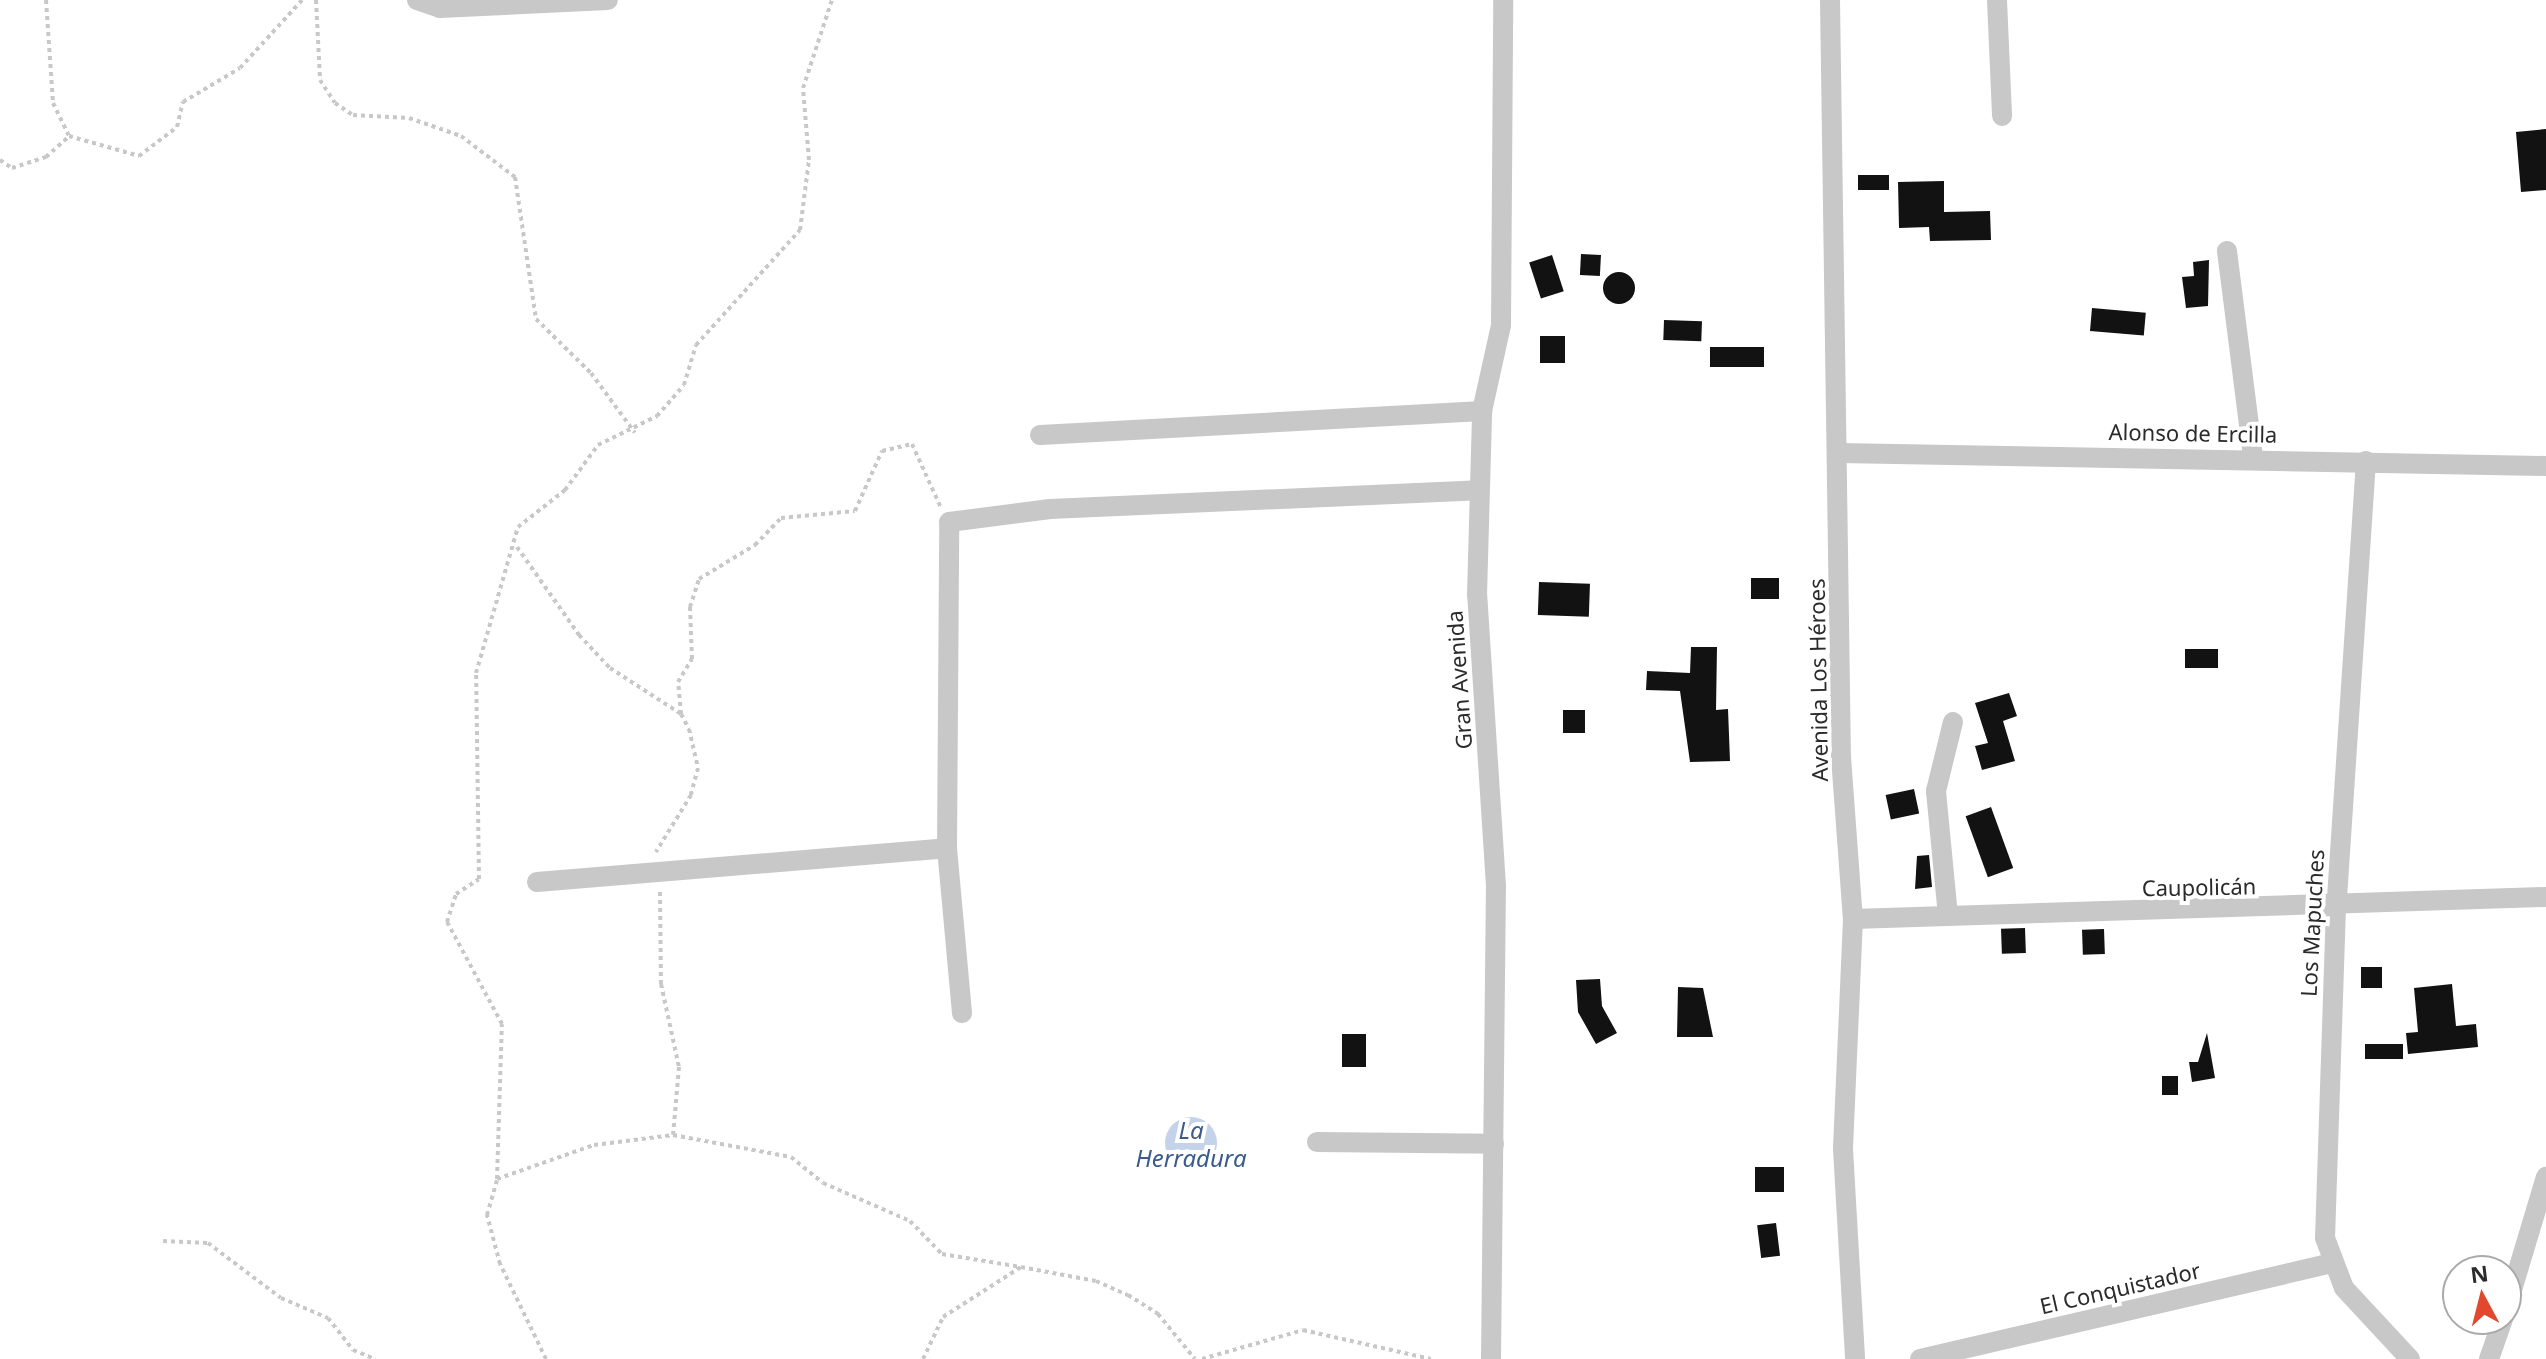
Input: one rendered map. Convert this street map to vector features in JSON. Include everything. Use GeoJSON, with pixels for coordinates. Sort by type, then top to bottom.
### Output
{"type":"FeatureCollection","features":[{"type":"Feature","properties":{"kind":"street"},"geometry":{"type":"LineString","coordinates":[[417,0],[440,8],[608,0]]}},
{"type":"Feature","properties":{"kind":"street","name":"Gran Avenida"},"geometry":{"type":"LineString","coordinates":[[1491,1359],[1494,1144],[1489,1033],[1495,839],[1477,595],[1482,411],[1501,325],[1503,0]]}},
{"type":"Feature","properties":{"kind":"street","name":"Avenida Los Héroes"},"geometry":{"type":"LineString","coordinates":[[1830,0],[1839,453],[1841,757],[1853,919],[1843,1149],[1855,1359]]}},
{"type":"Feature","properties":{"kind":"street"},"geometry":{"type":"LineString","coordinates":[[1997,0],[2002,116]]}},
{"type":"Feature","properties":{"kind":"street"},"geometry":{"type":"LineString","coordinates":[[2227,251],[2253,457]]}},
{"type":"Feature","properties":{"kind":"street"},"geometry":{"type":"LineString","coordinates":[[1040,435],[1482,411]]}},
{"type":"Feature","properties":{"kind":"street","name":"Alonso de Ercilla"},"geometry":{"type":"LineString","coordinates":[[1839,453],[2253,457],[2546,466]]}},
{"type":"Feature","properties":{"kind":"street","name":"Los Mapuches"},"geometry":{"type":"LineString","coordinates":[[2366,461],[2336,907],[2325,1225],[2331,1263],[2344,1288],[2410,1359]]}},
{"type":"Feature","properties":{"kind":"street"},"geometry":{"type":"LineString","coordinates":[[962,1013],[947,848],[949,522],[1050,509],[1479,490]]}},
{"type":"Feature","properties":{"kind":"street"},"geometry":{"type":"LineString","coordinates":[[1948,916],[1936,791],[1953,722]]}},
{"type":"Feature","properties":{"kind":"street"},"geometry":{"type":"LineString","coordinates":[[537,882],[947,848]]}},
{"type":"Feature","properties":{"kind":"street","name":"Caupolicán"},"geometry":{"type":"LineString","coordinates":[[1853,919],[2336,907],[2546,897]]}},
{"type":"Feature","properties":{"kind":"street"},"geometry":{"type":"LineString","coordinates":[[1317,1142],[1494,1144]]}},
{"type":"Feature","properties":{"kind":"street"},"geometry":{"type":"LineString","coordinates":[[2522,1257],[2546,1177]]}},
{"type":"Feature","properties":{"kind":"street","name":"El Conquistador"},"geometry":{"type":"LineString","coordinates":[[1920,1359],[2331,1263]]}},
{"type":"Feature","properties":{"kind":"street"},"geometry":{"type":"LineString","coordinates":[[2489,1359],[2497,1335]]}},
{"type":"Feature","properties":{"kind":"path"},"geometry":{"type":"LineString","coordinates":[[46,0],[53,103],[69,136],[139,156],[177,127],[183,102],[240,68],[302,0]]}},
{"type":"Feature","properties":{"kind":"path"},"geometry":{"type":"LineString","coordinates":[[316,0],[320,80],[335,103],[353,115],[409,118],[461,136],[515,177],[536,319],[591,373],[635,433]]}},
{"type":"Feature","properties":{"kind":"path"},"geometry":{"type":"LineString","coordinates":[[546,1359],[500,1264],[487,1215],[497,1179],[502,1024],[447,922],[456,894],[479,879],[476,673],[517,547],[518,527],[565,490],[598,445],[635,433],[684,385],[696,345],[800,230],[809,160],[803,88],[832,0]]}},
{"type":"Feature","properties":{"kind":"path"},"geometry":{"type":"LineString","coordinates":[[0,160],[12,168],[46,157],[69,136]]}},
{"type":"Feature","properties":{"kind":"path"},"geometry":{"type":"LineString","coordinates":[[673,1135],[678,1045],[661,984],[665,936],[656,872],[662,837],[691,795],[698,768],[681,714],[678,682],[692,659],[690,607],[699,579],[755,545],[781,518],[855,511],[882,451],[912,444],[949,522]]}},
{"type":"Feature","properties":{"kind":"path"},"geometry":{"type":"LineString","coordinates":[[517,547],[610,668],[681,714]]}},
{"type":"Feature","properties":{"kind":"path"},"geometry":{"type":"LineString","coordinates":[[497,1179],[594,1145],[673,1135],[791,1157],[823,1183],[910,1221],[942,1254],[1096,1281],[1128,1295],[1158,1314],[1195,1359]]}},
{"type":"Feature","properties":{"kind":"path"},"geometry":{"type":"LineString","coordinates":[[163,1241],[208,1243],[281,1298],[328,1318],[353,1350],[375,1359]]}},
{"type":"Feature","properties":{"kind":"path"},"geometry":{"type":"LineString","coordinates":[[923,1359],[943,1317],[1021,1267]]}},
{"type":"Feature","properties":{"kind":"path"},"geometry":{"type":"LineString","coordinates":[[1202,1359],[1303,1330],[1431,1359]]}},
{"type":"Feature","properties":{"kind":"water","name":"La Herradura"},"geometry":{"type":"Polygon","coordinates":[[[1191,1117],[1209,1125],[1217,1143],[1209,1161],[1191,1169],[1173,1161],[1165,1143],[1173,1125],[1191,1117]]]}},
{"type":"Feature","properties":{"kind":"building"},"geometry":{"type":"Polygon","coordinates":[[[2546,129],[2546,190],[2521,192],[2516,132],[2546,129]]]}},
{"type":"Feature","properties":{"kind":"building"},"geometry":{"type":"Polygon","coordinates":[[[1858,175],[1889,175],[1889,190],[1858,190],[1858,175]]]}},
{"type":"Feature","properties":{"kind":"building"},"geometry":{"type":"Polygon","coordinates":[[[1944,181],[1944,212],[1990,211],[1991,240],[1930,241],[1929,227],[1899,228],[1898,182],[1944,181]]]}},
{"type":"Feature","properties":{"kind":"building"},"geometry":{"type":"Polygon","coordinates":[[[1581,254],[1601,255],[1600,276],[1580,275],[1581,254]]]}},
{"type":"Feature","properties":{"kind":"building"},"geometry":{"type":"Polygon","coordinates":[[[1552,255],[1564,291],[1541,299],[1529,262],[1552,255]]]}},
{"type":"Feature","properties":{"kind":"building"},"geometry":{"type":"Polygon","coordinates":[[[2209,260],[2208,306],[2186,308],[2182,277],[2194,276],[2193,262],[2209,260]]]}},
{"type":"Feature","properties":{"kind":"building"},"geometry":{"type":"Polygon","coordinates":[[[1619,272],[1631,276],[1635,288],[1631,300],[1619,304],[1607,300],[1603,288],[1607,276],[1619,272]]]}},
{"type":"Feature","properties":{"kind":"building"},"geometry":{"type":"Polygon","coordinates":[[[2092,308],[2146,313],[2144,336],[2090,331],[2092,308]]]}},
{"type":"Feature","properties":{"kind":"building"},"geometry":{"type":"Polygon","coordinates":[[[1664,320],[1702,321],[1701,341],[1663,340],[1664,320]]]}},
{"type":"Feature","properties":{"kind":"building"},"geometry":{"type":"Polygon","coordinates":[[[1540,336],[1565,336],[1565,363],[1540,363],[1540,336]]]}},
{"type":"Feature","properties":{"kind":"building"},"geometry":{"type":"Polygon","coordinates":[[[1710,347],[1764,347],[1764,367],[1710,367],[1710,347]]]}},
{"type":"Feature","properties":{"kind":"building"},"geometry":{"type":"Polygon","coordinates":[[[1751,578],[1779,578],[1779,599],[1751,599],[1751,578]]]}},
{"type":"Feature","properties":{"kind":"building"},"geometry":{"type":"Polygon","coordinates":[[[1539,582],[1590,584],[1589,617],[1538,615],[1539,582]]]}},
{"type":"Feature","properties":{"kind":"building"},"geometry":{"type":"Polygon","coordinates":[[[1691,647],[1717,647],[1716,710],[1728,709],[1730,761],[1690,762],[1680,691],[1646,690],[1647,671],[1690,673],[1691,647]]]}},
{"type":"Feature","properties":{"kind":"building"},"geometry":{"type":"Polygon","coordinates":[[[2185,649],[2218,649],[2218,668],[2185,668],[2185,649]]]}},
{"type":"Feature","properties":{"kind":"building"},"geometry":{"type":"Polygon","coordinates":[[[2009,693],[2017,716],[2003,721],[2015,761],[1982,770],[1975,746],[1988,743],[1975,703],[2009,693]]]}},
{"type":"Feature","properties":{"kind":"building"},"geometry":{"type":"Polygon","coordinates":[[[1563,710],[1585,710],[1585,733],[1563,733],[1563,710]]]}},
{"type":"Feature","properties":{"kind":"building"},"geometry":{"type":"Polygon","coordinates":[[[1914,789],[1919,813],[1891,819],[1886,795],[1914,789]]]}},
{"type":"Feature","properties":{"kind":"building"},"geometry":{"type":"Polygon","coordinates":[[[1991,807],[2013,868],[1988,877],[1966,816],[1991,807]]]}},
{"type":"Feature","properties":{"kind":"building"},"geometry":{"type":"Polygon","coordinates":[[[1929,855],[1932,887],[1915,889],[1917,856],[1929,855]]]}},
{"type":"Feature","properties":{"kind":"building"},"geometry":{"type":"Polygon","coordinates":[[[2025,928],[2026,953],[2002,954],[2001,929],[2025,928]]]}},
{"type":"Feature","properties":{"kind":"building"},"geometry":{"type":"Polygon","coordinates":[[[2104,929],[2105,954],[2083,955],[2082,930],[2104,929]]]}},
{"type":"Feature","properties":{"kind":"building"},"geometry":{"type":"Polygon","coordinates":[[[2361,967],[2382,967],[2382,988],[2361,988],[2361,967]]]}},
{"type":"Feature","properties":{"kind":"building"},"geometry":{"type":"Polygon","coordinates":[[[1600,979],[1602,1006],[1617,1033],[1596,1044],[1578,1012],[1576,980],[1600,979]]]}},
{"type":"Feature","properties":{"kind":"building"},"geometry":{"type":"Polygon","coordinates":[[[2452,984],[2456,1026],[2476,1024],[2478,1047],[2408,1054],[2406,1033],[2418,1032],[2414,988],[2452,984]]]}},
{"type":"Feature","properties":{"kind":"building"},"geometry":{"type":"Polygon","coordinates":[[[1678,987],[1703,988],[1713,1037],[1677,1037],[1678,987]]]}},
{"type":"Feature","properties":{"kind":"building"},"geometry":{"type":"Polygon","coordinates":[[[2207,1033],[2215,1078],[2192,1082],[2189,1062],[2198,1062],[2207,1033]]]}},
{"type":"Feature","properties":{"kind":"building"},"geometry":{"type":"Polygon","coordinates":[[[1342,1034],[1366,1034],[1366,1067],[1342,1067],[1342,1034]]]}},
{"type":"Feature","properties":{"kind":"building"},"geometry":{"type":"Polygon","coordinates":[[[2365,1044],[2403,1044],[2403,1059],[2365,1059],[2365,1044]]]}},
{"type":"Feature","properties":{"kind":"building"},"geometry":{"type":"Polygon","coordinates":[[[2162,1076],[2178,1076],[2178,1095],[2162,1095],[2162,1076]]]}},
{"type":"Feature","properties":{"kind":"building"},"geometry":{"type":"Polygon","coordinates":[[[1755,1167],[1784,1167],[1784,1192],[1755,1192],[1755,1167]]]}},
{"type":"Feature","properties":{"kind":"building"},"geometry":{"type":"Polygon","coordinates":[[[1776,1223],[1780,1256],[1761,1258],[1757,1225],[1776,1223]]]}}]}
